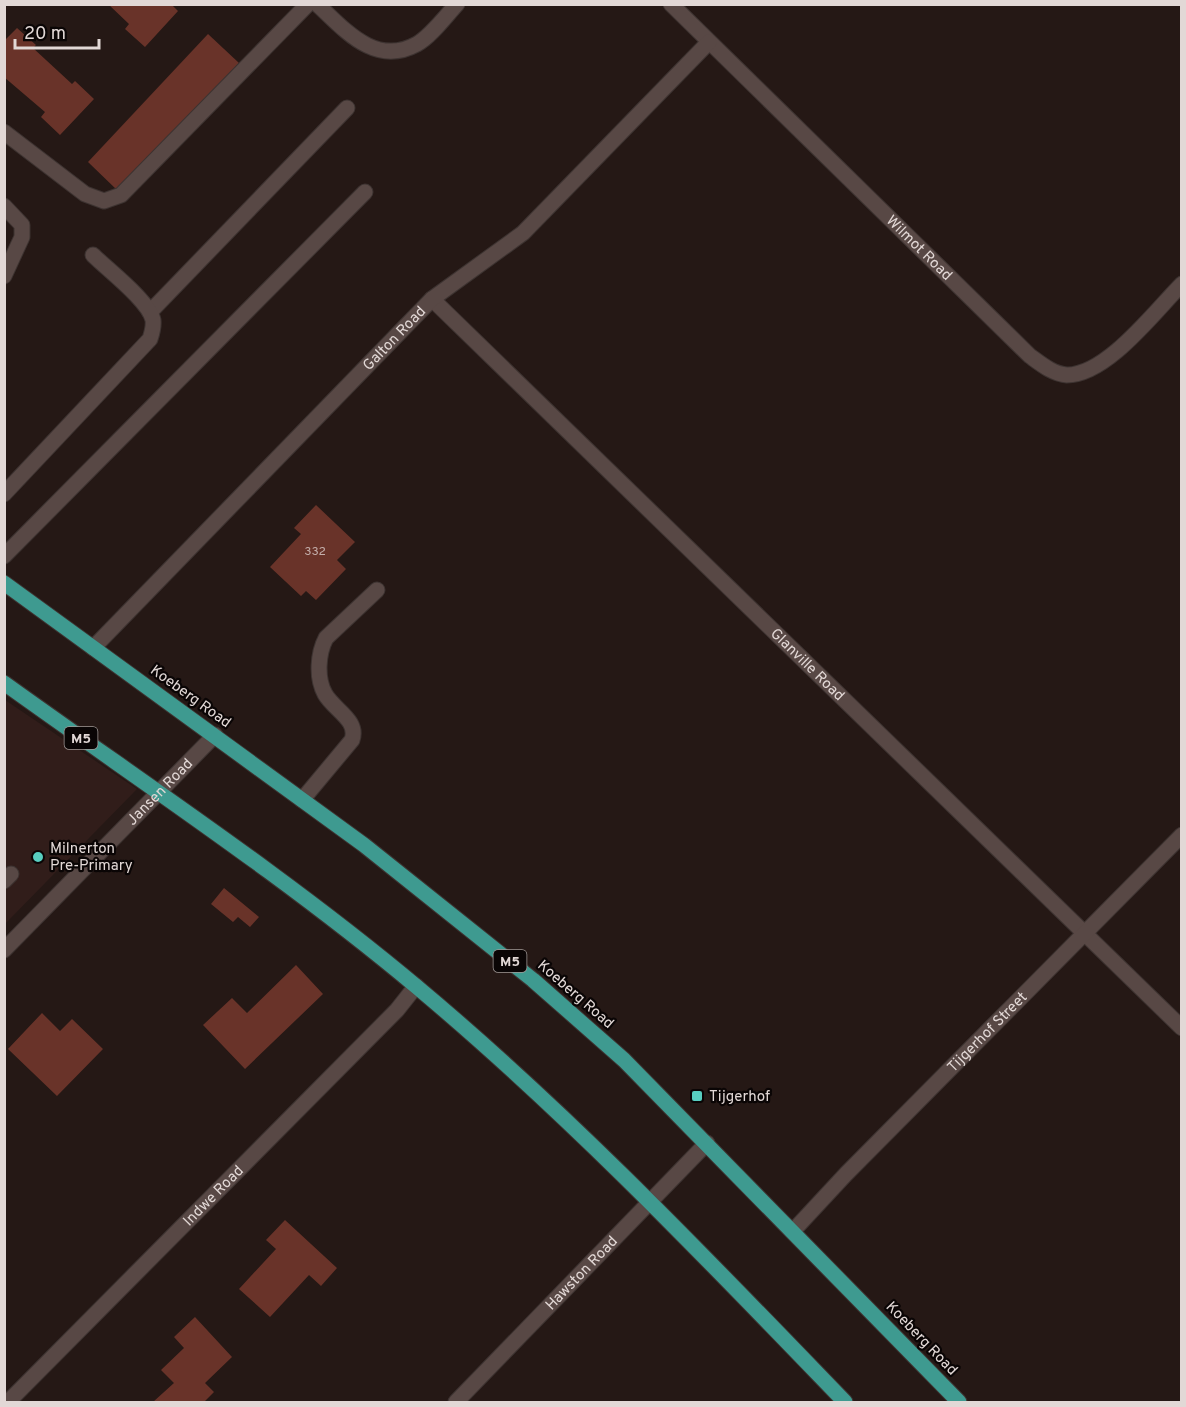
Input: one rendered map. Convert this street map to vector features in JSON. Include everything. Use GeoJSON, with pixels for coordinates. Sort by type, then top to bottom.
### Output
{"type":"FeatureCollection","features":[{"type":"Feature","properties":{"kind":"main road","name":"Koeberg Road"},"geometry":{"type":"LineString","coordinates":[[4,583],[215,735],[413,883],[533,980],[624,1060],[959,1402]]}},
{"type":"Feature","properties":{"kind":"main road","name":"M5"},"geometry":{"type":"LineString","coordinates":[[4,683],[305,899],[416,986],[508,1065],[650,1201],[845,1402]]}},
{"type":"Feature","properties":{"kind":"street"},"geometry":{"type":"LineString","coordinates":[[4,132],[85,194],[104,201],[121,195],[308,4]]}},
{"type":"Feature","properties":{"kind":"street"},"geometry":{"type":"LineString","coordinates":[[317,4],[358,42],[378,52],[399,51],[418,44],[457,4]]}},
{"type":"Feature","properties":{"kind":"street","name":"Wilmot Road"},"geometry":{"type":"LineString","coordinates":[[671,4],[1030,356],[1048,370],[1067,375],[1091,370],[1110,357],[1182,284]]}},
{"type":"Feature","properties":{"kind":"street","name":"Galton Road"},"geometry":{"type":"LineString","coordinates":[[93,648],[432,299],[523,233],[709,42]]}},
{"type":"Feature","properties":{"kind":"street"},"geometry":{"type":"LineString","coordinates":[[150,312],[347,108]]}},
{"type":"Feature","properties":{"kind":"street"},"geometry":{"type":"LineString","coordinates":[[4,556],[365,192]]}},
{"type":"Feature","properties":{"kind":"street"},"geometry":{"type":"LineString","coordinates":[[4,206],[22,225],[22,237],[4,276]]}},
{"type":"Feature","properties":{"kind":"street"},"geometry":{"type":"LineString","coordinates":[[4,494],[150,339],[153,320],[150,312],[93,255]]}},
{"type":"Feature","properties":{"kind":"street","name":"Glanville Road"},"geometry":{"type":"LineString","coordinates":[[432,299],[1182,1028]]}},
{"type":"Feature","properties":{"kind":"street"},"geometry":{"type":"LineString","coordinates":[[302,800],[352,740],[354,733],[352,725],[325,693],[321,675],[321,648],[326,638],[377,590]]}},
{"type":"Feature","properties":{"kind":"street","name":"Jansen Road"},"geometry":{"type":"LineString","coordinates":[[4,950],[215,735]]}},
{"type":"Feature","properties":{"kind":"street","name":"Tijgerhof Street"},"geometry":{"type":"LineString","coordinates":[[794,1231],[846,1174],[1182,835]]}},
{"type":"Feature","properties":{"kind":"street","name":"Indwe Road"},"geometry":{"type":"LineString","coordinates":[[8,1402],[397,1010],[416,986]]}},
{"type":"Feature","properties":{"kind":"street","name":"Hawston Road"},"geometry":{"type":"LineString","coordinates":[[456,1402],[634,1221],[650,1201],[707,1143]]}},
{"type":"Feature","properties":{"kind":"shaded area","name":"Milnerton Pre-Primary"},"geometry":{"type":"Polygon","coordinates":[[[5,700],[137,789],[5,924],[5,700]]]}},
{"type":"Feature","properties":{"kind":"building"},"geometry":{"type":"Polygon","coordinates":[[[108,4],[171,4],[178,11],[145,47],[125,29],[129,24],[108,4]]]}},
{"type":"Feature","properties":{"kind":"building"},"geometry":{"type":"Polygon","coordinates":[[[17,28],[36,45],[33,48],[72,84],[75,81],[94,99],[60,135],[41,117],[45,112],[4,77],[4,41],[17,28]]]}},
{"type":"Feature","properties":{"kind":"building"},"geometry":{"type":"Polygon","coordinates":[[[208,34],[239,63],[117,190],[88,162],[208,34]]]}},
{"type":"Feature","properties":{"kind":"building"},"geometry":{"type":"Polygon","coordinates":[[[316,505],[355,542],[337,560],[346,569],[316,600],[306,591],[301,596],[270,567],[301,534],[294,528],[316,505]]]}},
{"type":"Feature","properties":{"kind":"building"},"geometry":{"type":"Polygon","coordinates":[[[224,888],[259,917],[250,927],[238,917],[233,922],[211,904],[224,888]]]}},
{"type":"Feature","properties":{"kind":"building"},"geometry":{"type":"Polygon","coordinates":[[[296,965],[323,994],[245,1069],[203,1025],[232,998],[247,1013],[296,965]]]}},
{"type":"Feature","properties":{"kind":"building"},"geometry":{"type":"Polygon","coordinates":[[[42,1013],[60,1031],[72,1019],[103,1049],[57,1096],[8,1049],[42,1013]]]}},
{"type":"Feature","properties":{"kind":"building"},"geometry":{"type":"Polygon","coordinates":[[[285,1220],[337,1268],[321,1286],[309,1275],[270,1317],[239,1289],[276,1249],[266,1240],[285,1220]]]}},
{"type":"Feature","properties":{"kind":"building"},"geometry":{"type":"Polygon","coordinates":[[[195,1317],[232,1357],[205,1383],[214,1392],[204,1402],[153,1402],[174,1383],[161,1370],[184,1348],[174,1337],[195,1317]]]}},
{"type":"Feature","properties":{"kind":"place","name":"Milnerton Pre-Primary"},"geometry":{"type":"Point","coordinates":[38,857]}},
{"type":"Feature","properties":{"kind":"place","name":"Tijgerhof"},"geometry":{"type":"Point","coordinates":[697,1096]}}]}
